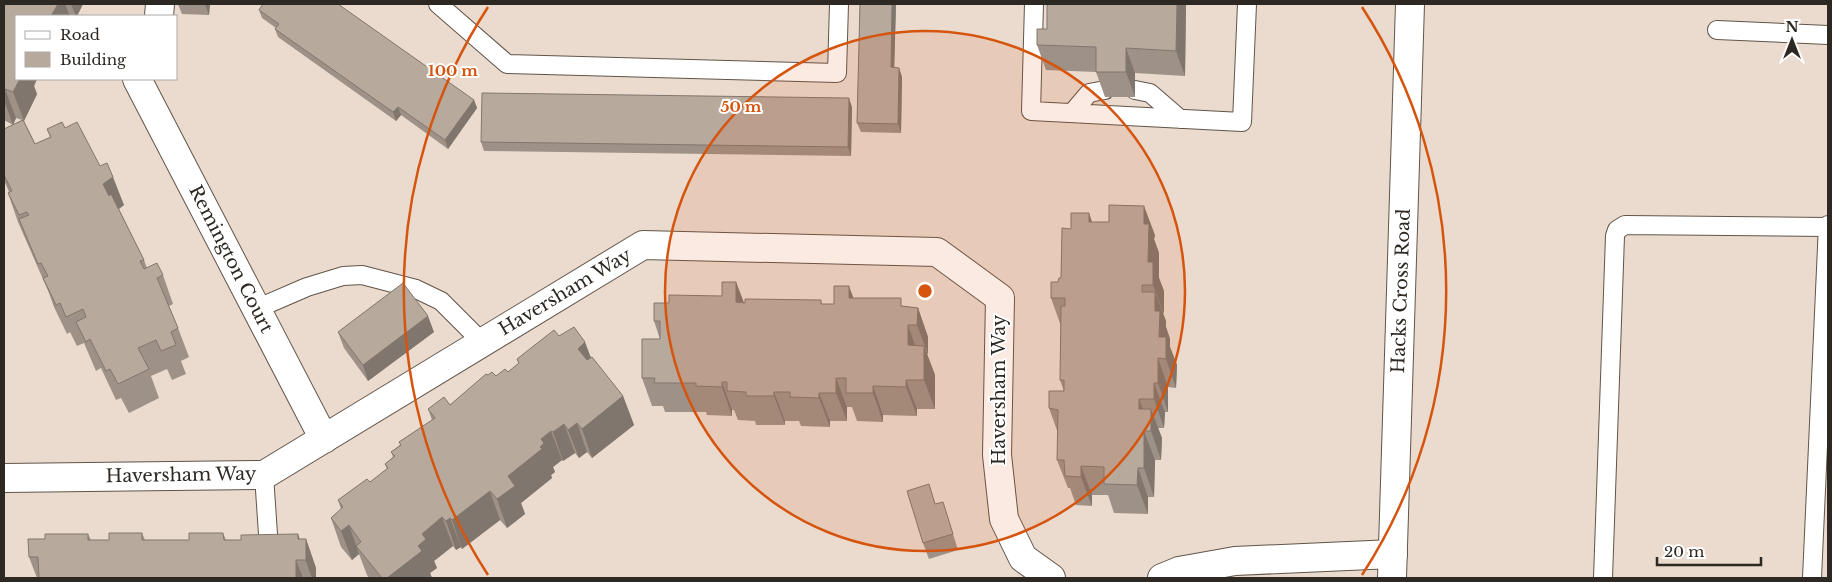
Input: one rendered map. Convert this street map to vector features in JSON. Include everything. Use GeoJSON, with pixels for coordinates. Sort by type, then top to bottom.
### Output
{"type":"FeatureCollection","features":[{"type":"Feature","properties":{"kind":"street","name":"Hacks Cross Road"},"geometry":{"type":"LineString","coordinates":[[1392,566],[1410,4]]}},
{"type":"Feature","properties":{"kind":"street","name":"Remington Court"},"geometry":{"type":"LineString","coordinates":[[138,80],[324,439]]}},
{"type":"Feature","properties":{"kind":"street","name":"Haversham Way"},"geometry":{"type":"LineString","coordinates":[[4,478],[264,475],[642,245],[937,252],[1000,298],[997,455],[1004,518],[1024,558],[1051,578]]}},
{"type":"Feature","properties":{"kind":"street"},"geometry":{"type":"LineString","coordinates":[[1162,578],[1179,570],[1235,561],[1392,566]]}},
{"type":"Feature","properties":{"kind":"lane"},"geometry":{"type":"LineString","coordinates":[[438,4],[507,64],[837,72],[839,4]]}},
{"type":"Feature","properties":{"kind":"lane"},"geometry":{"type":"LineString","coordinates":[[1034,4],[1031,111],[1242,122],[1247,4]]}},
{"type":"Feature","properties":{"kind":"lane"},"geometry":{"type":"LineString","coordinates":[[1717,30],[1828,35]]}},
{"type":"Feature","properties":{"kind":"lane"},"geometry":{"type":"LineString","coordinates":[[1072,113],[1088,93],[1105,90]]}},
{"type":"Feature","properties":{"kind":"lane"},"geometry":{"type":"LineString","coordinates":[[1135,90],[1150,93],[1180,119]]}},
{"type":"Feature","properties":{"kind":"lane"},"geometry":{"type":"LineString","coordinates":[[1603,578],[1615,236],[1617,230],[1625,225],[1828,226],[1812,578]]}},
{"type":"Feature","properties":{"kind":"lane"},"geometry":{"type":"LineString","coordinates":[[256,309],[307,288],[343,276],[362,275],[416,289],[441,301],[482,342]]}},
{"type":"Feature","properties":{"kind":"lane"},"geometry":{"type":"LineString","coordinates":[[264,475],[269,548]]}},
{"type":"Feature","properties":{"kind":"building"},"geometry":{"type":"Polygon","coordinates":[[[4,4],[58,4],[52,15],[15,15],[15,80],[19,80],[13,92],[5,89],[4,92],[4,4]]]}},
{"type":"Feature","properties":{"kind":"building"},"geometry":{"type":"Polygon","coordinates":[[[263,4],[338,4],[474,100],[445,140],[398,107],[393,112],[275,29],[279,24],[259,10],[263,4]]]}},
{"type":"Feature","properties":{"kind":"building"},"geometry":{"type":"Polygon","coordinates":[[[860,4],[892,4],[891,67],[899,68],[898,124],[857,123],[860,4]]]}},
{"type":"Feature","properties":{"kind":"building"},"geometry":{"type":"Polygon","coordinates":[[[1047,4],[1177,4],[1176,51],[1126,48],[1126,72],[1096,72],[1096,47],[1037,45],[1037,29],[1047,29],[1047,4]]]}},
{"type":"Feature","properties":{"kind":"building"},"geometry":{"type":"Polygon","coordinates":[[[482,93],[849,98],[848,147],[481,142],[482,93]]]}},
{"type":"Feature","properties":{"kind":"building"},"geometry":{"type":"Polygon","coordinates":[[[23,120],[35,144],[51,137],[47,129],[62,122],[65,128],[77,122],[100,166],[107,163],[113,177],[103,184],[109,196],[111,194],[144,260],[140,261],[144,269],[157,263],[163,275],[157,278],[178,328],[171,332],[176,345],[161,351],[156,340],[138,348],[149,369],[118,384],[110,369],[106,371],[90,339],[86,342],[76,322],[86,317],[83,309],[66,317],[60,303],[56,305],[43,278],[48,276],[41,263],[38,264],[19,219],[29,215],[27,212],[19,215],[8,193],[12,191],[4,175],[4,129],[23,120]]]}},
{"type":"Feature","properties":{"kind":"building"},"geometry":{"type":"Polygon","coordinates":[[[1109,205],[1144,206],[1144,224],[1149,224],[1148,262],[1153,262],[1153,285],[1142,285],[1142,292],[1155,292],[1155,311],[1160,311],[1159,337],[1166,337],[1166,359],[1158,358],[1158,383],[1154,383],[1154,399],[1139,399],[1139,409],[1151,409],[1151,431],[1144,431],[1144,468],[1138,468],[1137,485],[1104,484],[1104,467],[1081,466],[1081,477],[1065,476],[1064,460],[1057,460],[1058,410],[1049,408],[1049,391],[1064,391],[1064,380],[1060,380],[1061,306],[1065,306],[1065,298],[1051,298],[1051,282],[1058,282],[1059,278],[1061,278],[1062,228],[1071,229],[1071,213],[1089,213],[1089,222],[1109,222],[1109,205]]]}},
{"type":"Feature","properties":{"kind":"building"},"geometry":{"type":"Polygon","coordinates":[[[722,282],[736,282],[736,302],[745,303],[745,299],[821,300],[821,304],[834,304],[834,286],[849,286],[849,298],[901,298],[901,306],[918,308],[917,325],[908,325],[908,345],[924,346],[924,380],[906,380],[906,387],[873,386],[873,393],[846,393],[846,378],[836,378],[836,393],[819,393],[819,398],[790,397],[790,392],[774,392],[774,396],[746,396],[746,392],[727,391],[727,382],[722,382],[722,387],[696,386],[696,383],[654,383],[655,378],[642,378],[642,339],[660,339],[660,321],[654,321],[654,303],[669,303],[669,295],[722,296],[722,282]]]}},
{"type":"Feature","properties":{"kind":"building"},"geometry":{"type":"Polygon","coordinates":[[[403,283],[428,316],[363,365],[338,332],[403,283]]]}},
{"type":"Feature","properties":{"kind":"building"},"geometry":{"type":"Polygon","coordinates":[[[574,327],[585,342],[578,349],[587,360],[592,357],[623,396],[582,429],[577,423],[568,430],[564,424],[553,432],[551,431],[541,439],[544,443],[540,447],[542,449],[508,476],[515,486],[497,499],[490,491],[452,520],[450,518],[446,521],[442,517],[422,534],[426,539],[418,546],[422,551],[387,578],[382,578],[356,546],[361,542],[349,525],[341,531],[331,518],[343,507],[338,500],[367,479],[370,482],[388,468],[385,464],[395,456],[391,452],[401,445],[399,442],[435,418],[428,409],[444,397],[450,405],[486,374],[488,375],[492,372],[496,376],[505,369],[508,372],[519,363],[517,359],[554,330],[559,336],[574,327]]]}},
{"type":"Feature","properties":{"kind":"building"},"geometry":{"type":"Polygon","coordinates":[[[929,484],[935,504],[943,502],[953,534],[923,543],[907,491],[929,484]]]}},
{"type":"Feature","properties":{"kind":"building"},"geometry":{"type":"Polygon","coordinates":[[[109,533],[142,533],[142,540],[189,540],[189,533],[223,533],[224,540],[241,540],[241,535],[298,534],[298,539],[306,539],[306,560],[296,560],[296,578],[39,578],[38,557],[29,557],[28,539],[45,539],[45,534],[88,534],[88,540],[109,540],[109,533]]]}}]}
